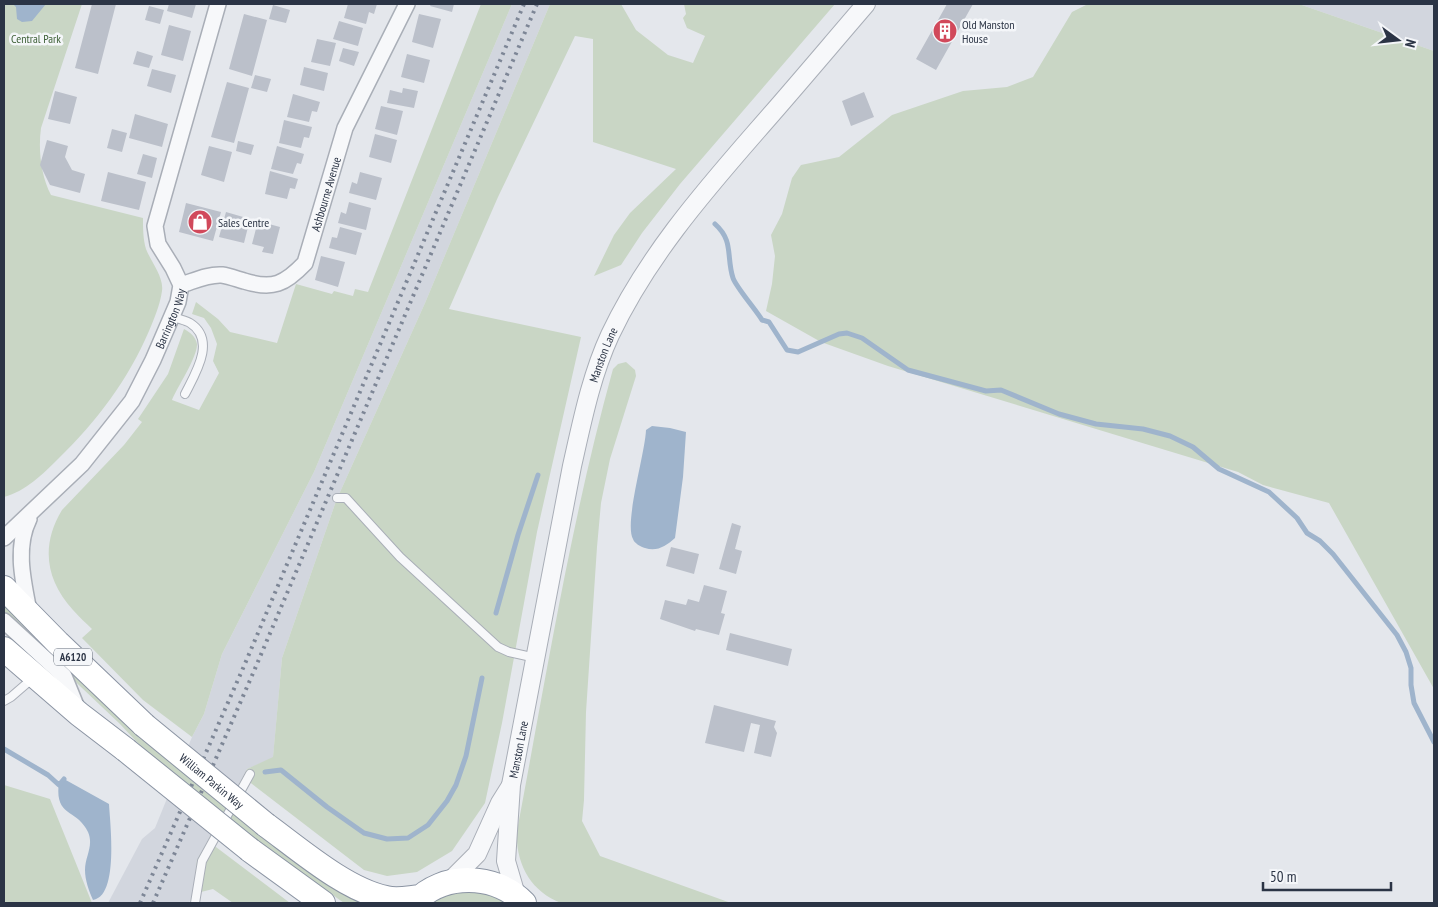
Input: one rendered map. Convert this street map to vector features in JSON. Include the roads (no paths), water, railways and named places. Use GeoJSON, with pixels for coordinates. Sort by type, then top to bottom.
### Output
{"type":"FeatureCollection","features":[{"type":"Feature","properties":{"kind":"highway","name":"William Parkin Way"},"geometry":{"type":"LineString","coordinates":[[4,588],[144,725],[266,825],[361,891],[386,898],[417,900]]}},
{"type":"Feature","properties":{"kind":"highway"},"geometry":{"type":"LineString","coordinates":[[4,649],[79,714],[250,850],[324,903]]}},
{"type":"Feature","properties":{"kind":"highway"},"geometry":{"type":"LineString","coordinates":[[417,900],[434,888],[449,882],[472,879],[495,884],[520,899]]}},
{"type":"Feature","properties":{"kind":"street","name":"Barrington Way"},"geometry":{"type":"LineString","coordinates":[[4,538],[82,464],[132,401],[153,360],[178,302],[181,285],[158,244],[156,226],[218,4]]}},
{"type":"Feature","properties":{"kind":"street","name":"Ashbourne Avenue"},"geometry":{"type":"LineString","coordinates":[[181,285],[207,276],[222,275],[257,285],[276,284],[291,278],[305,263],[345,128],[407,4]]}},
{"type":"Feature","properties":{"kind":"street","name":"Manston Lane"},"geometry":{"type":"LineString","coordinates":[[520,899],[506,861],[511,785],[572,466],[584,414],[609,337],[651,262],[688,212],[866,4]]}},
{"type":"Feature","properties":{"kind":"street","name":"Barrington Way"},"geometry":{"type":"LineString","coordinates":[[4,522],[32,513]]}},
{"type":"Feature","properties":{"kind":"street"},"geometry":{"type":"LineString","coordinates":[[30,614],[23,582],[21,553],[23,532],[32,513]]}},
{"type":"Feature","properties":{"kind":"street"},"geometry":{"type":"LineString","coordinates":[[4,621],[64,676],[79,714]]}},
{"type":"Feature","properties":{"kind":"street","name":"Manston Lane"},"geometry":{"type":"LineString","coordinates":[[449,882],[477,854],[511,785]]}},
{"type":"Feature","properties":{"kind":"lane"},"geometry":{"type":"LineString","coordinates":[[172,316],[191,324],[201,334],[202,340],[203,347],[199,366],[185,394]]}},
{"type":"Feature","properties":{"kind":"lane"},"geometry":{"type":"LineString","coordinates":[[337,498],[346,498],[395,552],[498,647],[509,652],[536,658]]}},
{"type":"Feature","properties":{"kind":"lane"},"geometry":{"type":"LineString","coordinates":[[4,701],[35,676]]}},
{"type":"Feature","properties":{"kind":"lane"},"geometry":{"type":"LineString","coordinates":[[195,903],[202,861],[250,774]]}},
{"type":"Feature","properties":{"kind":"water"},"geometry":{"type":"Polygon","coordinates":[[[13,4],[46,4],[32,21],[22,22],[17,19],[16,7],[13,4]]]}},
{"type":"Feature","properties":{"kind":"water"},"geometry":{"type":"Polygon","coordinates":[[[652,426],[686,432],[683,477],[675,538],[665,546],[657,549],[649,549],[636,543],[631,531],[633,504],[646,430],[652,426]]]}},
{"type":"Feature","properties":{"kind":"water"},"geometry":{"type":"Polygon","coordinates":[[[64,779],[109,804],[110,873],[107,886],[101,896],[93,900],[85,874],[90,837],[83,824],[68,812],[60,802],[58,794],[59,782],[64,779]]]}},
{"type":"Feature","properties":{"kind":"waterway"},"geometry":{"type":"LineString","coordinates":[[715,224],[725,237],[735,282],[762,320],[769,322],[787,350],[798,352],[839,334],[847,333],[862,338],[908,370],[986,391],[1001,390],[1059,414],[1096,424],[1143,429],[1170,436],[1193,447],[1219,469],[1269,492],[1297,518],[1307,533],[1320,541],[1333,554],[1397,635],[1406,652],[1411,668],[1414,703],[1434,742]]}},
{"type":"Feature","properties":{"kind":"waterway"},"geometry":{"type":"LineString","coordinates":[[496,613],[518,535],[538,475]]}},
{"type":"Feature","properties":{"kind":"waterway"},"geometry":{"type":"LineString","coordinates":[[265,772],[281,770],[327,807],[364,833],[387,839],[408,838],[428,825],[447,801],[456,785],[466,756],[482,678]]}},
{"type":"Feature","properties":{"kind":"waterway"},"geometry":{"type":"LineString","coordinates":[[4,749],[48,775],[59,785],[64,779]]}},
{"type":"Feature","properties":{"kind":"railway"},"geometry":{"type":"LineString","coordinates":[[140,903],[244,666],[524,4]]}},
{"type":"Feature","properties":{"kind":"railway"},"geometry":{"type":"LineString","coordinates":[[153,903],[254,671],[537,4]]}},
{"type":"Feature","properties":{"kind":"place","name":"Old Manston House"},"geometry":{"type":"Point","coordinates":[945,31]}},
{"type":"Feature","properties":{"kind":"place","name":"Sales Centre"},"geometry":{"type":"Point","coordinates":[200,222]}},
{"type":"Feature","properties":{"kind":"park label","name":"Central Park"},"geometry":{"type":"Point","coordinates":[36,38]}}]}
